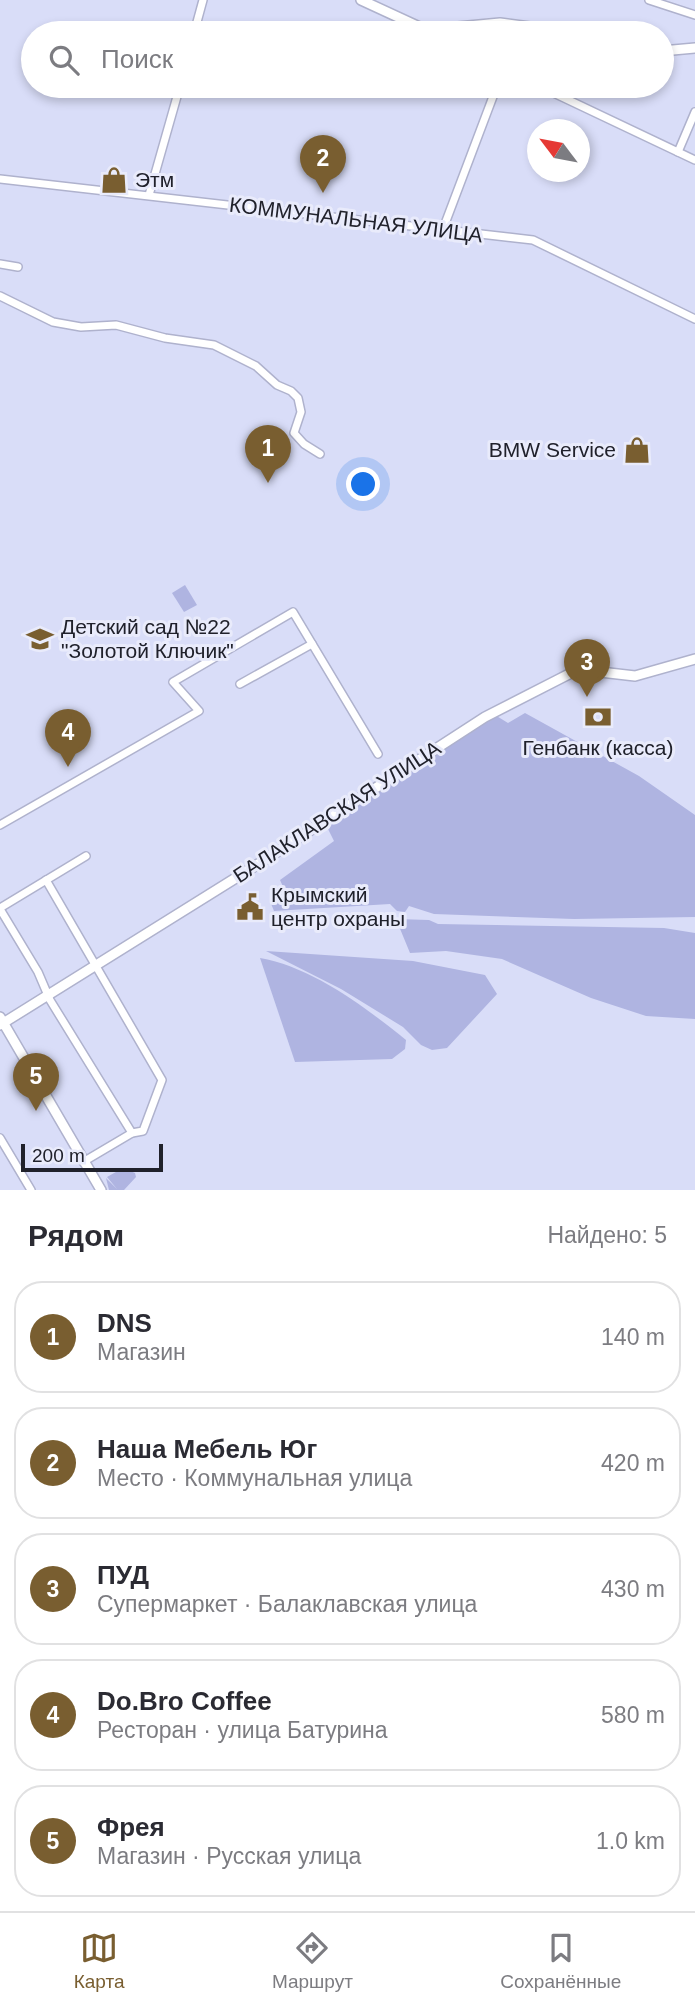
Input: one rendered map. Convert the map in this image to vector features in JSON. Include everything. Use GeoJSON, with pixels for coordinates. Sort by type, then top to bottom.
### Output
{"type":"FeatureCollection","features":[{"type":"Feature","properties":{"kind":"main road"},"geometry":{"type":"LineString","coordinates":[[361,0],[406,21]]}},
{"type":"Feature","properties":{"kind":"main road"},"geometry":{"type":"LineString","coordinates":[[674,50],[695,48]]}},
{"type":"Feature","properties":{"kind":"main road","name":"БАЛАКЛАВСКАЯ УЛИЦА"},"geometry":{"type":"LineString","coordinates":[[1,1022],[95,966],[474,724],[564,676],[583,670],[635,676],[695,659]]}},
{"type":"Feature","properties":{"kind":"main road"},"geometry":{"type":"LineString","coordinates":[[1,1022],[101,1190]]}},
{"type":"Feature","properties":{"kind":"street"},"geometry":{"type":"LineString","coordinates":[[198,21],[204,0]]}},
{"type":"Feature","properties":{"kind":"street"},"geometry":{"type":"LineString","coordinates":[[649,0],[695,15]]}},
{"type":"Feature","properties":{"kind":"street"},"geometry":{"type":"LineString","coordinates":[[149,195],[177,98]]}},
{"type":"Feature","properties":{"kind":"street"},"geometry":{"type":"LineString","coordinates":[[443,229],[492,98]]}},
{"type":"Feature","properties":{"kind":"street"},"geometry":{"type":"LineString","coordinates":[[564,98],[695,160]]}},
{"type":"Feature","properties":{"kind":"street"},"geometry":{"type":"LineString","coordinates":[[678,152],[695,112]]}},
{"type":"Feature","properties":{"kind":"street","name":"КОММУНАЛЬНАЯ УЛИЦА"},"geometry":{"type":"LineString","coordinates":[[0,179],[533,240],[695,319]]}},
{"type":"Feature","properties":{"kind":"street"},"geometry":{"type":"LineString","coordinates":[[0,264],[18,267]]}},
{"type":"Feature","properties":{"kind":"street"},"geometry":{"type":"LineString","coordinates":[[0,296],[53,322],[81,327],[116,325],[165,338],[214,345],[256,366],[277,385],[291,391],[298,398],[301,412],[294,433],[304,444],[320,454]]}},
{"type":"Feature","properties":{"kind":"street"},"geometry":{"type":"LineString","coordinates":[[0,825],[198,711],[173,682],[293,612],[378,754]]}},
{"type":"Feature","properties":{"kind":"street"},"geometry":{"type":"LineString","coordinates":[[240,684],[312,644]]}},
{"type":"Feature","properties":{"kind":"street"},"geometry":{"type":"LineString","coordinates":[[86,856],[0,909],[38,972],[48,995],[132,1133]]}},
{"type":"Feature","properties":{"kind":"street"},"geometry":{"type":"LineString","coordinates":[[46,880],[162,1080],[143,1131],[132,1133],[83,1162]]}},
{"type":"Feature","properties":{"kind":"street"},"geometry":{"type":"LineString","coordinates":[[0,1138],[31,1190]]}},
{"type":"Feature","properties":{"kind":"shaded area"},"geometry":{"type":"Polygon","coordinates":[[[185,585],[197,605],[184,612],[172,593],[185,585]]]}},
{"type":"Feature","properties":{"kind":"shaded area"},"geometry":{"type":"Polygon","coordinates":[[[525,713],[639,776],[695,815],[695,917],[574,919],[434,914],[409,906],[405,912],[397,911],[390,904],[274,911],[270,901],[285,891],[280,880],[334,841],[326,825],[495,715],[508,723],[525,713]]]}},
{"type":"Feature","properties":{"kind":"shaded area"},"geometry":{"type":"Polygon","coordinates":[[[396,919],[429,920],[438,924],[664,928],[695,933],[695,1019],[646,1016],[591,998],[502,959],[446,951],[410,953],[396,919]]]}},
{"type":"Feature","properties":{"kind":"shaded area"},"geometry":{"type":"Polygon","coordinates":[[[266,951],[413,961],[485,975],[497,994],[447,1048],[432,1050],[421,1045],[403,1027],[341,989],[266,951]]]}},
{"type":"Feature","properties":{"kind":"shaded area"},"geometry":{"type":"Polygon","coordinates":[[[260,958],[299,970],[337,990],[406,1040],[405,1049],[392,1059],[295,1062],[260,958]]]}},
{"type":"Feature","properties":{"kind":"shaded area"},"geometry":{"type":"Polygon","coordinates":[[[123,1168],[135,1173],[136,1177],[124,1190],[109,1190],[106,1178],[117,1189],[107,1177],[123,1168]]]}},
{"type":"Feature","properties":{"kind":"place","name":"Этм"},"geometry":{"type":"Point","coordinates":[114,180]}},
{"type":"Feature","properties":{"kind":"place","name":"Наша Мебель Юг"},"geometry":{"type":"Point","coordinates":[323,193]}},
{"type":"Feature","properties":{"kind":"place","name":"BMW Service"},"geometry":{"type":"Point","coordinates":[637,450]}},
{"type":"Feature","properties":{"kind":"place","name":"DNS"},"geometry":{"type":"Point","coordinates":[268,483]}},
{"type":"Feature","properties":{"kind":"place","name":"Детский сад №22 \"Золотой Ключик\""},"geometry":{"type":"Point","coordinates":[40,639]}},
{"type":"Feature","properties":{"kind":"place","name":"ПУД"},"geometry":{"type":"Point","coordinates":[587,697]}},
{"type":"Feature","properties":{"kind":"place","name":"Генбанк (касса)"},"geometry":{"type":"Point","coordinates":[598,717]}},
{"type":"Feature","properties":{"kind":"place","name":"Do.Bro Coffee"},"geometry":{"type":"Point","coordinates":[68,767]}},
{"type":"Feature","properties":{"kind":"place","name":"Крымский центр охраны"},"geometry":{"type":"Point","coordinates":[250,907]}},
{"type":"Feature","properties":{"kind":"place","name":"Фрея"},"geometry":{"type":"Point","coordinates":[36,1111]}}]}
